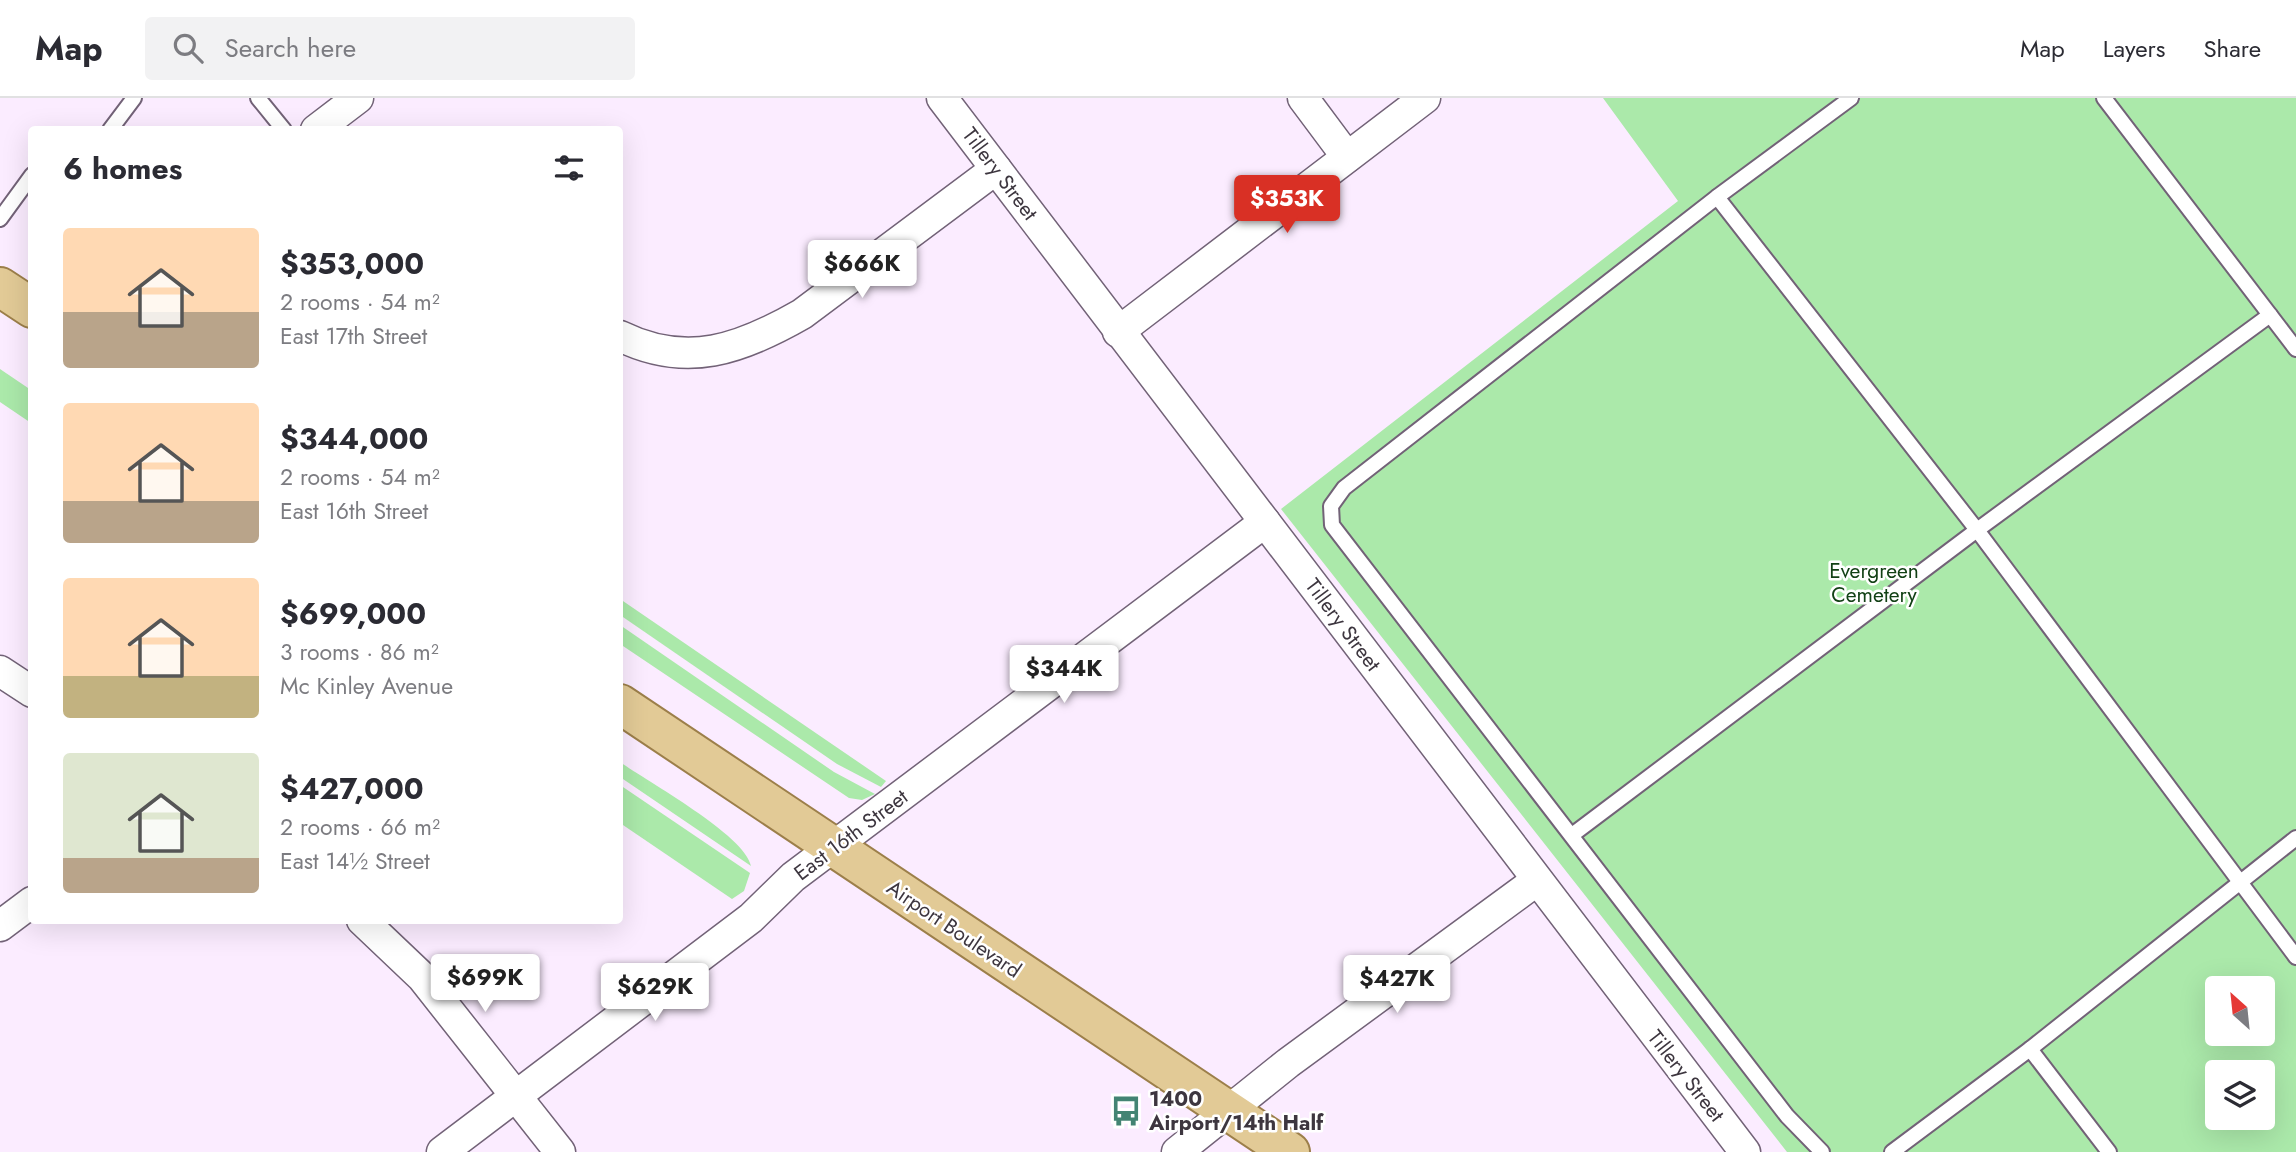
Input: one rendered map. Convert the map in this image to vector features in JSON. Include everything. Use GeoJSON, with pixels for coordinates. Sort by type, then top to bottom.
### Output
{"type":"FeatureCollection","features":[{"type":"Feature","properties":{"kind":"main road"},"geometry":{"type":"LineString","coordinates":[[0,287],[28,305]]}},
{"type":"Feature","properties":{"kind":"main road","name":"Airport Boulevard"},"geometry":{"type":"LineString","coordinates":[[623,706],[1290,1152]]}},
{"type":"Feature","properties":{"kind":"street"},"geometry":{"type":"LineString","coordinates":[[321,126],[358,98]]}},
{"type":"Feature","properties":{"kind":"street","name":"Tillery Street"},"geometry":{"type":"LineString","coordinates":[[942,98],[1745,1152]]}},
{"type":"Feature","properties":{"kind":"street"},"geometry":{"type":"LineString","coordinates":[[1303,98],[1347,157]]}},
{"type":"Feature","properties":{"kind":"street"},"geometry":{"type":"LineString","coordinates":[[1118,332],[1425,98]]}},
{"type":"Feature","properties":{"kind":"street"},"geometry":{"type":"LineString","coordinates":[[623,337],[667,352],[694,354],[730,348],[802,314],[996,169]]}},
{"type":"Feature","properties":{"kind":"street","name":"East 16th Street"},"geometry":{"type":"LineString","coordinates":[[442,1152],[751,918],[793,877],[1265,522]]}},
{"type":"Feature","properties":{"kind":"street"},"geometry":{"type":"LineString","coordinates":[[0,671],[28,689]]}},
{"type":"Feature","properties":{"kind":"street"},"geometry":{"type":"LineString","coordinates":[[1177,1152],[1288,1063],[1536,881]]}},
{"type":"Feature","properties":{"kind":"street"},"geometry":{"type":"LineString","coordinates":[[0,926],[28,905]]}},
{"type":"Feature","properties":{"kind":"street"},"geometry":{"type":"LineString","coordinates":[[366,924],[422,977],[560,1152]]}},
{"type":"Feature","properties":{"kind":"lane"},"geometry":{"type":"LineString","coordinates":[[113,126],[134,98]]}},
{"type":"Feature","properties":{"kind":"lane"},"geometry":{"type":"LineString","coordinates":[[258,98],[282,126]]}},
{"type":"Feature","properties":{"kind":"lane"},"geometry":{"type":"LineString","coordinates":[[1822,1152],[1787,1116],[1332,525],[1331,506],[1344,488],[1717,197],[1851,98]]}},
{"type":"Feature","properties":{"kind":"lane"},"geometry":{"type":"LineString","coordinates":[[2104,98],[2296,349]]}},
{"type":"Feature","properties":{"kind":"lane"},"geometry":{"type":"LineString","coordinates":[[0,219],[28,180]]}},
{"type":"Feature","properties":{"kind":"lane"},"geometry":{"type":"LineString","coordinates":[[1717,197],[1977,530],[2296,957]]}},
{"type":"Feature","properties":{"kind":"lane"},"geometry":{"type":"LineString","coordinates":[[1572,835],[1977,530],[2270,315]]}},
{"type":"Feature","properties":{"kind":"lane"},"geometry":{"type":"LineString","coordinates":[[1892,1152],[2030,1049],[2296,838]]}},
{"type":"Feature","properties":{"kind":"lane"},"geometry":{"type":"LineString","coordinates":[[2030,1049],[2109,1152]]}},
{"type":"Feature","properties":{"kind":"green space","name":"Evergreen Cemetery"},"geometry":{"type":"Polygon","coordinates":[[[1603,98],[2296,98],[2296,1152],[1787,1152],[1281,509],[1678,201],[1603,98]]]}},
{"type":"Feature","properties":{"kind":"green space"},"geometry":{"type":"Polygon","coordinates":[[[0,369],[28,388],[28,421],[0,402],[0,369]]]}},
{"type":"Feature","properties":{"kind":"green space"},"geometry":{"type":"Polygon","coordinates":[[[623,601],[886,781],[881,787],[837,764],[623,617],[623,601]]]}},
{"type":"Feature","properties":{"kind":"green space"},"geometry":{"type":"Polygon","coordinates":[[[623,627],[834,772],[875,794],[862,800],[849,798],[623,646],[623,627]]]}},
{"type":"Feature","properties":{"kind":"green space"},"geometry":{"type":"Polygon","coordinates":[[[623,764],[694,810],[732,839],[745,853],[751,866],[623,779],[623,764]]]}},
{"type":"Feature","properties":{"kind":"green space"},"geometry":{"type":"Polygon","coordinates":[[[623,787],[750,873],[744,891],[732,899],[623,825],[623,787]]]}},
{"type":"Feature","properties":{"kind":"place","name":"1400 Airport/14th Half"},"geometry":{"type":"Point","coordinates":[1126,1111]}}]}
